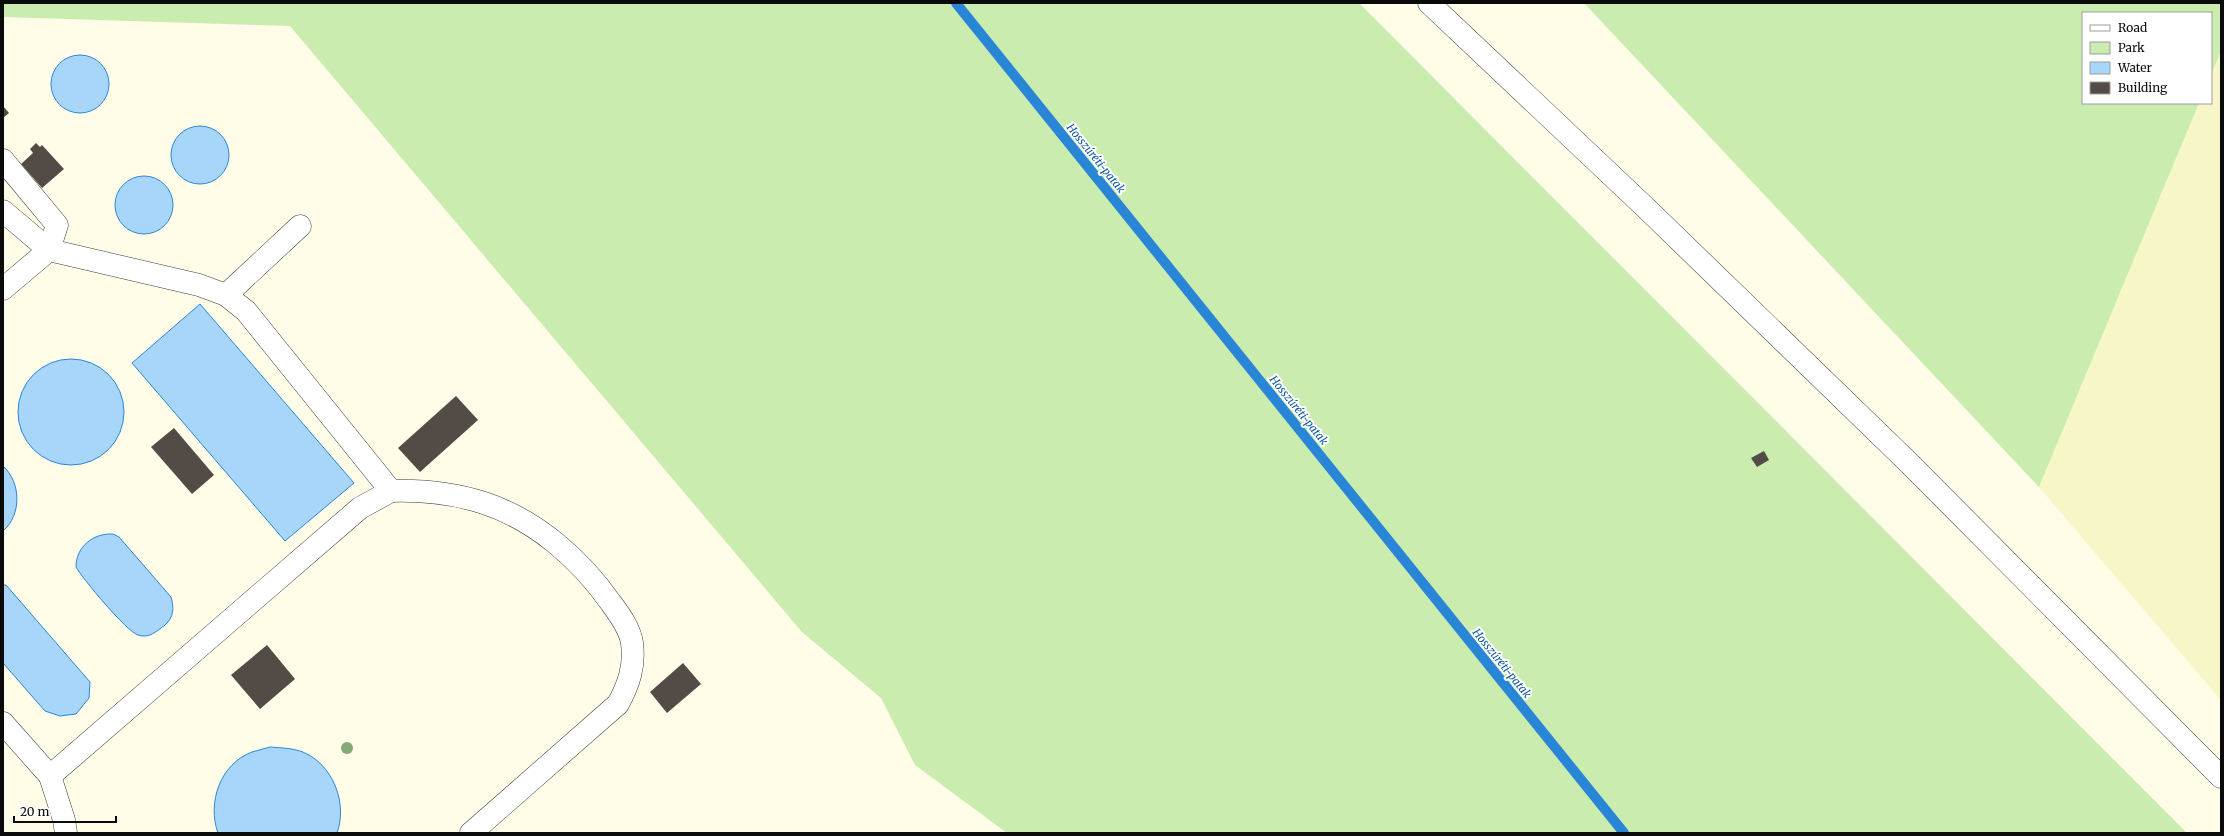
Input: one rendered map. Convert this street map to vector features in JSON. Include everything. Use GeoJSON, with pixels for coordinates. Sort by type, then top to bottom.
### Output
{"type":"FeatureCollection","features":[{"type":"Feature","properties":{"kind":"street"},"geometry":{"type":"LineString","coordinates":[[1429,3],[1646,208],[1908,462],[2221,777]]}},
{"type":"Feature","properties":{"kind":"street"},"geometry":{"type":"LineString","coordinates":[[3,160],[57,225],[49,250],[3,289]]}},
{"type":"Feature","properties":{"kind":"street"},"geometry":{"type":"LineString","coordinates":[[3,211],[49,250],[200,285],[226,295],[246,311],[392,491]]}},
{"type":"Feature","properties":{"kind":"street"},"geometry":{"type":"LineString","coordinates":[[226,295],[300,226]]}},
{"type":"Feature","properties":{"kind":"street"},"geometry":{"type":"LineString","coordinates":[[50,776],[360,508],[392,491],[424,490],[485,503],[520,520],[550,538],[575,559],[600,587],[626,625],[632,642],[632,673],[629,685],[618,704],[471,833]]}},
{"type":"Feature","properties":{"kind":"street"},"geometry":{"type":"LineString","coordinates":[[3,723],[50,776],[64,820],[66,833]]}},
{"type":"Feature","properties":{"kind":"green space"},"geometry":{"type":"Polygon","coordinates":[[[3,3],[1359,3],[2187,833],[1007,833],[915,765],[881,698],[802,632],[290,26],[3,17],[3,3]]]}},
{"type":"Feature","properties":{"kind":"green space"},"geometry":{"type":"Polygon","coordinates":[[[1584,3],[2221,3],[2221,51],[2212,73],[2212,12],[2082,12],[2082,104],[2199,104],[2039,487],[1584,3]]]}},
{"type":"Feature","properties":{"kind":"green space"},"geometry":{"type":"Polygon","coordinates":[[[2221,51],[2221,700],[2039,487],[2199,104],[2212,104],[2212,73],[2221,51]]]}},
{"type":"Feature","properties":{"kind":"water"},"geometry":{"type":"Polygon","coordinates":[[[80,55],[96,60],[104,68],[109,84],[104,100],[96,108],[80,113],[64,108],[56,100],[51,84],[56,68],[64,60],[80,55]]]}},
{"type":"Feature","properties":{"kind":"water"},"geometry":{"type":"Polygon","coordinates":[[[200,126],[216,131],[224,139],[229,155],[224,171],[216,179],[200,184],[184,179],[176,171],[171,155],[176,139],[184,131],[200,126]]]}},
{"type":"Feature","properties":{"kind":"water"},"geometry":{"type":"Polygon","coordinates":[[[144,176],[160,181],[168,189],[173,205],[168,221],[160,229],[144,234],[128,229],[120,221],[115,205],[120,189],[128,181],[144,176]]]}},
{"type":"Feature","properties":{"kind":"water"},"geometry":{"type":"Polygon","coordinates":[[[200,304],[354,483],[285,541],[132,363],[200,304]]]}},
{"type":"Feature","properties":{"kind":"water"},"geometry":{"type":"Polygon","coordinates":[[[71,359],[91,363],[108,375],[120,392],[124,412],[120,432],[108,449],[91,461],[71,465],[51,461],[34,449],[22,432],[18,412],[22,392],[34,375],[51,363],[71,359]]]}},
{"type":"Feature","properties":{"kind":"water"},"geometry":{"type":"Polygon","coordinates":[[[3,466],[13,481],[17,498],[14,516],[3,531],[3,466]]]}},
{"type":"Feature","properties":{"kind":"water"},"geometry":{"type":"Polygon","coordinates":[[[113,534],[119,537],[171,597],[173,605],[172,616],[165,625],[149,635],[142,636],[132,632],[95,593],[76,567],[79,553],[87,542],[99,536],[113,534]]]}},
{"type":"Feature","properties":{"kind":"water"},"geometry":{"type":"Polygon","coordinates":[[[3,585],[6,585],[90,682],[89,698],[76,714],[60,716],[45,711],[3,663],[3,585]]]}},
{"type":"Feature","properties":{"kind":"water"},"geometry":{"type":"Polygon","coordinates":[[[270,747],[300,751],[309,755],[326,770],[332,779],[339,800],[340,822],[337,833],[218,833],[214,809],[215,797],[224,775],[241,758],[252,752],[270,747]]]}},
{"type":"Feature","properties":{"kind":"building"},"geometry":{"type":"Polygon","coordinates":[[[3,106],[9,113],[3,118],[3,106]]]}},
{"type":"Feature","properties":{"kind":"building"},"geometry":{"type":"Polygon","coordinates":[[[36,143],[40,147],[42,145],[64,169],[42,188],[21,164],[33,153],[30,149],[36,143]]]}},
{"type":"Feature","properties":{"kind":"building"},"geometry":{"type":"Polygon","coordinates":[[[456,396],[478,420],[420,472],[398,448],[456,396]]]}},
{"type":"Feature","properties":{"kind":"building"},"geometry":{"type":"Polygon","coordinates":[[[174,428],[214,475],[192,494],[151,447],[174,428]]]}},
{"type":"Feature","properties":{"kind":"building"},"geometry":{"type":"Polygon","coordinates":[[[1764,451],[1769,460],[1757,467],[1751,458],[1764,451]]]}},
{"type":"Feature","properties":{"kind":"building"},"geometry":{"type":"Polygon","coordinates":[[[267,645],[295,679],[260,709],[231,675],[267,645]]]}},
{"type":"Feature","properties":{"kind":"building"},"geometry":{"type":"Polygon","coordinates":[[[683,663],[701,684],[667,713],[650,692],[683,663]]]}},
{"type":"Feature","properties":{"kind":"waterway","name":"Hosszúréti-patak"},"geometry":{"type":"LineString","coordinates":[[956,3],[1624,833]]}}]}
